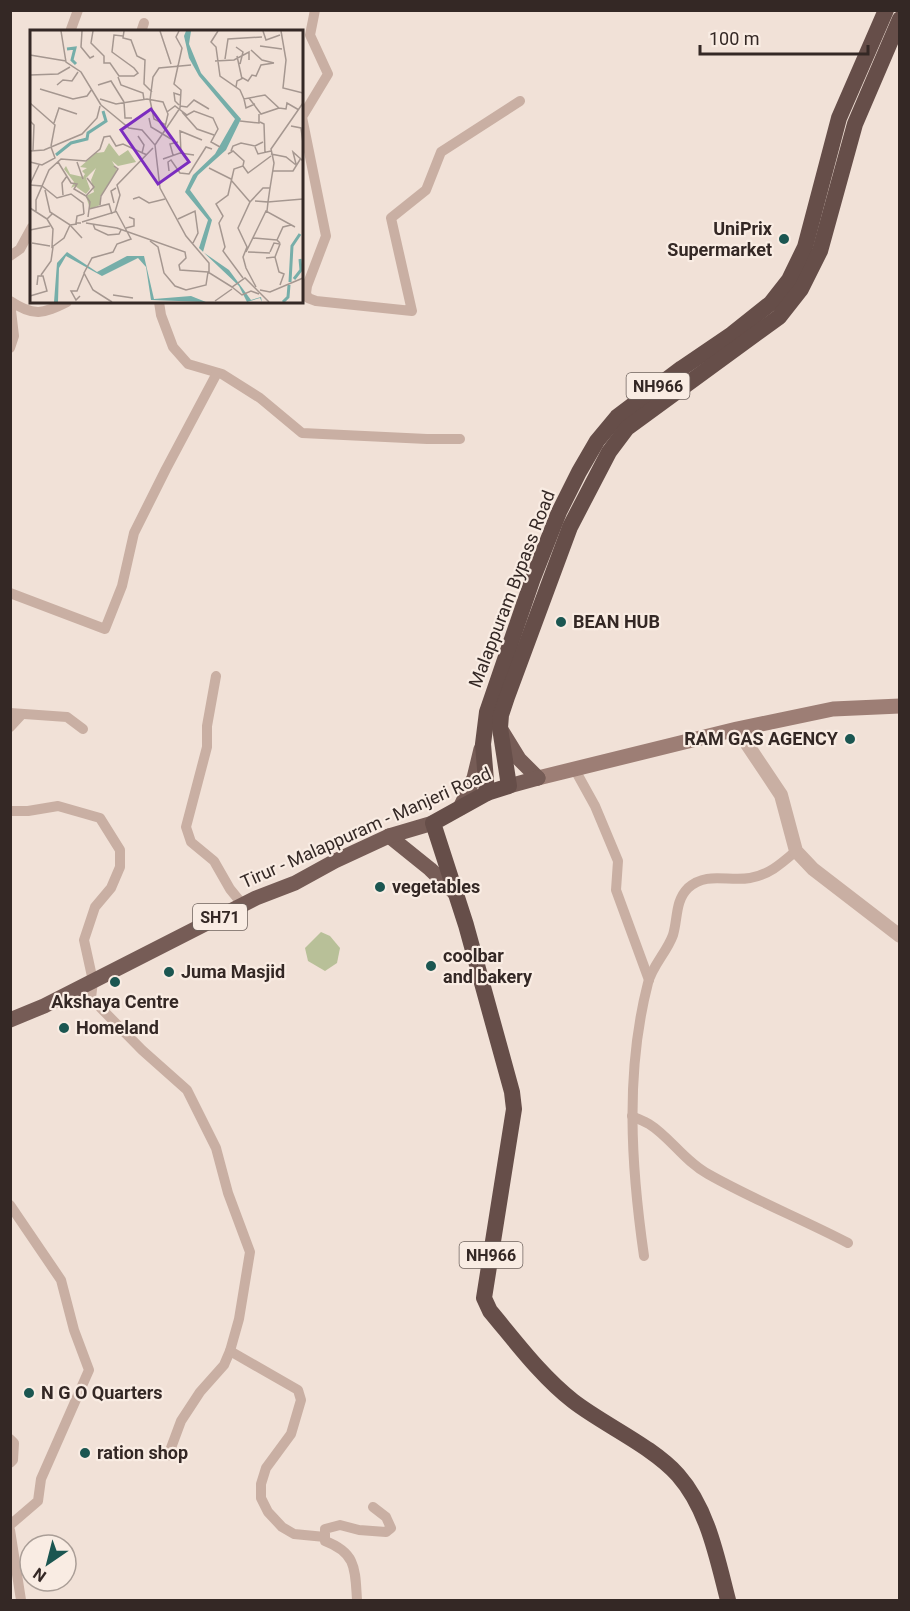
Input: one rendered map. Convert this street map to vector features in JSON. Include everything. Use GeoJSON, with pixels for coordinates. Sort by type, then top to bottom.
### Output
{"type":"FeatureCollection","features":[{"type":"Feature","properties":{"kind":"highway","name":"Malappuram Bypass Road"},"geometry":{"type":"LineString","coordinates":[[487,793],[483,744],[487,712],[533,578],[559,512],[579,472],[597,441],[617,417],[740,328],[771,303],[789,280],[805,247],[839,118],[886,10]]}},
{"type":"Feature","properties":{"kind":"highway","name":"Malappuram Bypass Road"},"geometry":{"type":"LineString","coordinates":[[509,786],[500,728],[501,715],[570,527],[609,452],[627,428],[779,317],[801,289],[820,251],[855,124],[900,20]]}},
{"type":"Feature","properties":{"kind":"highway","name":"Tirur - Malappuram - Manjeri Road"},"geometry":{"type":"LineString","coordinates":[[433,823],[487,793],[509,786]]}},
{"type":"Feature","properties":{"kind":"highway","name":"NH966"},"geometry":{"type":"LineString","coordinates":[[433,823],[466,925],[512,1092],[514,1109],[484,1298],[490,1311],[546,1377],[572,1401],[647,1450],[678,1474],[695,1500],[711,1534],[728,1600]]}},
{"type":"Feature","properties":{"kind":"main road","name":"Tirur - Malappuram - Manjeri Road"},"geometry":{"type":"LineString","coordinates":[[509,786],[737,729],[833,709],[900,706]]}},
{"type":"Feature","properties":{"kind":"main road"},"geometry":{"type":"LineString","coordinates":[[500,728],[519,759],[538,778]]}},
{"type":"Feature","properties":{"kind":"main road"},"geometry":{"type":"LineString","coordinates":[[460,808],[474,778],[483,744]]}},
{"type":"Feature","properties":{"kind":"main road","name":"Tirur - Malappuram - Manjeri Road"},"geometry":{"type":"LineString","coordinates":[[10,1020],[44,1006],[243,905],[296,883],[335,861],[389,836],[433,823]]}},
{"type":"Feature","properties":{"kind":"main road"},"geometry":{"type":"LineString","coordinates":[[389,836],[430,868],[455,892]]}},
{"type":"Feature","properties":{"kind":"street"},"geometry":{"type":"LineString","coordinates":[[71,30],[78,10]]}},
{"type":"Feature","properties":{"kind":"street"},"geometry":{"type":"LineString","coordinates":[[303,115],[328,74],[310,35],[315,10]]}},
{"type":"Feature","properties":{"kind":"street"},"geometry":{"type":"LineString","coordinates":[[303,122],[326,236],[307,286],[308,298],[316,301],[412,311],[391,218],[426,190],[441,152],[520,101]]}},
{"type":"Feature","properties":{"kind":"street"},"geometry":{"type":"LineString","coordinates":[[10,256],[20,249],[30,231]]}},
{"type":"Feature","properties":{"kind":"street"},"geometry":{"type":"LineString","coordinates":[[10,302],[25,311],[40,313],[65,303]]}},
{"type":"Feature","properties":{"kind":"street"},"geometry":{"type":"LineString","coordinates":[[10,302],[14,336],[10,348]]}},
{"type":"Feature","properties":{"kind":"street"},"geometry":{"type":"LineString","coordinates":[[159,303],[163,321],[179,356],[188,364],[218,373],[260,398],[302,433],[460,439]]}},
{"type":"Feature","properties":{"kind":"street"},"geometry":{"type":"LineString","coordinates":[[10,593],[105,629],[122,586],[134,533],[165,469],[218,373]]}},
{"type":"Feature","properties":{"kind":"street"},"geometry":{"type":"LineString","coordinates":[[216,676],[207,726],[207,747],[186,827],[191,842],[214,861],[230,889],[243,905]]}},
{"type":"Feature","properties":{"kind":"street"},"geometry":{"type":"LineString","coordinates":[[10,728],[16,713],[67,717],[83,729]]}},
{"type":"Feature","properties":{"kind":"street"},"geometry":{"type":"LineString","coordinates":[[737,729],[781,795],[796,851],[813,869],[900,936]]}},
{"type":"Feature","properties":{"kind":"street"},"geometry":{"type":"LineString","coordinates":[[574,768],[595,806],[618,861],[616,890],[637,942],[649,980]]}},
{"type":"Feature","properties":{"kind":"street"},"geometry":{"type":"LineString","coordinates":[[10,811],[28,811],[58,806],[100,818],[120,850],[120,867],[111,888],[95,907],[84,940],[93,981],[91,998],[116,1025],[187,1090],[216,1148],[228,1192],[249,1252],[238,1319],[230,1351],[224,1365],[200,1392],[181,1421],[168,1456]]}},
{"type":"Feature","properties":{"kind":"street"},"geometry":{"type":"LineString","coordinates":[[644,1256],[636,1201],[632,1116],[639,1021],[649,980],[672,936],[679,901],[689,887],[709,877],[749,878],[776,868],[796,851]]}},
{"type":"Feature","properties":{"kind":"street"},"geometry":{"type":"LineString","coordinates":[[632,1116],[649,1124],[688,1160],[707,1174],[848,1243]]}},
{"type":"Feature","properties":{"kind":"street"},"geometry":{"type":"LineString","coordinates":[[10,1205],[61,1280],[74,1330],[89,1370],[41,1479],[38,1501],[10,1525]]}},
{"type":"Feature","properties":{"kind":"street"},"geometry":{"type":"LineString","coordinates":[[230,1351],[298,1390],[302,1400],[291,1434],[266,1468],[261,1484],[261,1498],[268,1512],[282,1527],[294,1534],[325,1538]]}},
{"type":"Feature","properties":{"kind":"street"},"geometry":{"type":"LineString","coordinates":[[10,1439],[14,1443],[13,1460],[10,1463]]}},
{"type":"Feature","properties":{"kind":"street"},"geometry":{"type":"LineString","coordinates":[[357,1600],[355,1568],[349,1556],[337,1546],[325,1541],[325,1529],[340,1525],[359,1530],[386,1532],[391,1527],[386,1517],[373,1507]]}},
{"type":"Feature","properties":{"kind":"street"},"geometry":{"type":"LineString","coordinates":[[10,1530],[21,1600]]}},
{"type":"Feature","properties":{"kind":"green space"},"geometry":{"type":"Polygon","coordinates":[[[321,932],[330,936],[340,948],[337,963],[325,971],[308,961],[305,948],[321,932]]]}},
{"type":"Feature","properties":{"kind":"place","name":"UniPrix Supermarket"},"geometry":{"type":"Point","coordinates":[784,239]}},
{"type":"Feature","properties":{"kind":"place","name":"BEAN HUB"},"geometry":{"type":"Point","coordinates":[561,622]}},
{"type":"Feature","properties":{"kind":"place","name":"RAM GAS AGENCY"},"geometry":{"type":"Point","coordinates":[850,739]}},
{"type":"Feature","properties":{"kind":"place","name":"vegetables"},"geometry":{"type":"Point","coordinates":[380,887]}},
{"type":"Feature","properties":{"kind":"place","name":"coolbar and bakery"},"geometry":{"type":"Point","coordinates":[431,966]}},
{"type":"Feature","properties":{"kind":"place","name":"Juma Masjid"},"geometry":{"type":"Point","coordinates":[169,972]}},
{"type":"Feature","properties":{"kind":"place","name":"Akshaya Centre"},"geometry":{"type":"Point","coordinates":[115,982]}},
{"type":"Feature","properties":{"kind":"place","name":"Homeland"},"geometry":{"type":"Point","coordinates":[64,1028]}},
{"type":"Feature","properties":{"kind":"place","name":"N G O Quarters"},"geometry":{"type":"Point","coordinates":[29,1393]}},
{"type":"Feature","properties":{"kind":"place","name":"ration shop"},"geometry":{"type":"Point","coordinates":[85,1453]}}]}
